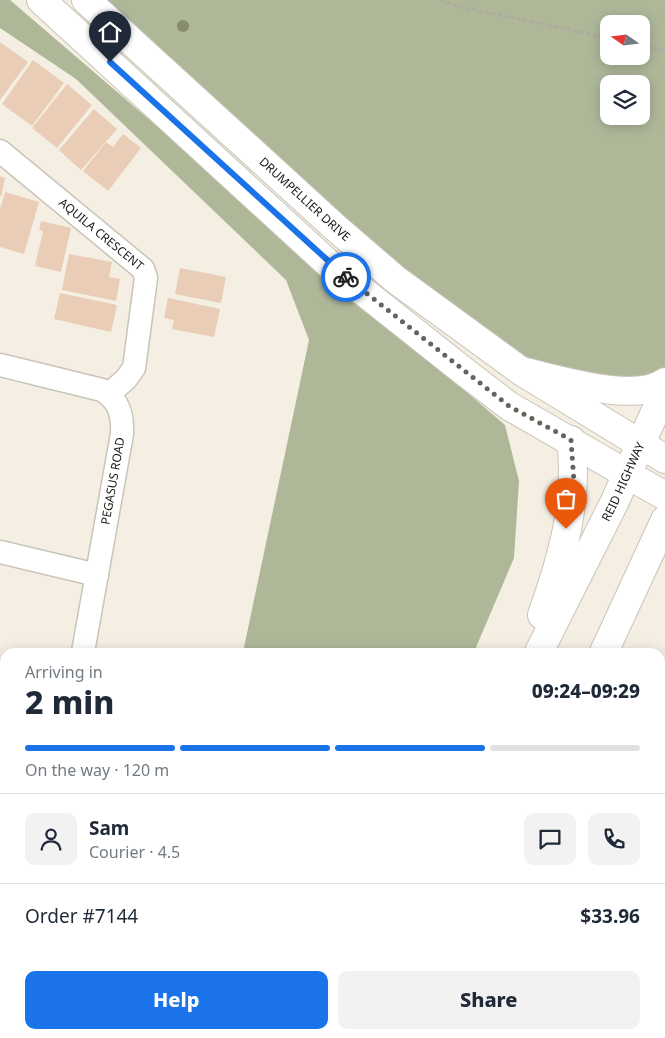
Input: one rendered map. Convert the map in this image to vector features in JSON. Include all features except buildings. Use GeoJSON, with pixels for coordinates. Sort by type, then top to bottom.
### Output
{"type":"FeatureCollection","features":[{"type":"Feature","properties":{"kind":"main road"},"geometry":{"type":"LineString","coordinates":[[41,0],[330,265],[509,406],[571,440],[665,496]]}},
{"type":"Feature","properties":{"kind":"main road","name":"DRUMPELLIER DRIVE"},"geometry":{"type":"LineString","coordinates":[[86,0],[365,254],[431,307],[521,371],[665,459]]}},
{"type":"Feature","properties":{"kind":"main road"},"geometry":{"type":"LineString","coordinates":[[521,371],[600,389],[624,391],[648,390],[665,382]]}},
{"type":"Feature","properties":{"kind":"main road","name":"REID HIGHWAY"},"geometry":{"type":"LineString","coordinates":[[541,648],[627,474],[665,390]]}},
{"type":"Feature","properties":{"kind":"main road"},"geometry":{"type":"LineString","coordinates":[[526,648],[542,615],[566,529],[574,482],[571,440]]}},
{"type":"Feature","properties":{"kind":"main road"},"geometry":{"type":"LineString","coordinates":[[606,648],[665,520]]}},
{"type":"Feature","properties":{"kind":"main road"},"geometry":{"type":"LineString","coordinates":[[641,571],[665,557]]}},
{"type":"Feature","properties":{"kind":"street","name":"AQUILA CRESCENT"},"geometry":{"type":"LineString","coordinates":[[0,151],[143,269],[146,278],[134,368],[126,379],[110,394]]}},
{"type":"Feature","properties":{"kind":"street"},"geometry":{"type":"LineString","coordinates":[[0,365],[102,390],[110,394]]}},
{"type":"Feature","properties":{"kind":"street","name":"PEGASUS ROAD"},"geometry":{"type":"LineString","coordinates":[[84,648],[122,427],[119,408],[110,394]]}},
{"type":"Feature","properties":{"kind":"street"},"geometry":{"type":"LineString","coordinates":[[0,552],[97,575]]}},
{"type":"Feature","properties":{"kind":"path"},"geometry":{"type":"LineString","coordinates":[[441,0],[452,5],[600,36]]}},
{"type":"Feature","properties":{"kind":"path"},"geometry":{"type":"LineString","coordinates":[[650,47],[665,51]]}},
{"type":"Feature","properties":{"kind":"green space"},"geometry":{"type":"Polygon","coordinates":[[[0,0],[10,0],[505,425],[519,481],[514,558],[476,648],[244,648],[309,340],[286,280],[76,79],[0,28],[0,0]]]}},
{"type":"Feature","properties":{"kind":"green space"},"geometry":{"type":"Polygon","coordinates":[[[87,0],[665,0],[665,382],[521,371],[87,0]]]}},
{"type":"Feature","properties":{"kind":"way so far"},"geometry":{"type":"LineString","coordinates":[[346,277],[509,406],[571,440],[574,465],[574,492],[566,529]]}},
{"type":"Feature","properties":{"kind":"route"},"geometry":{"type":"LineString","coordinates":[[110,62],[330,265],[346,277]]}}]}
